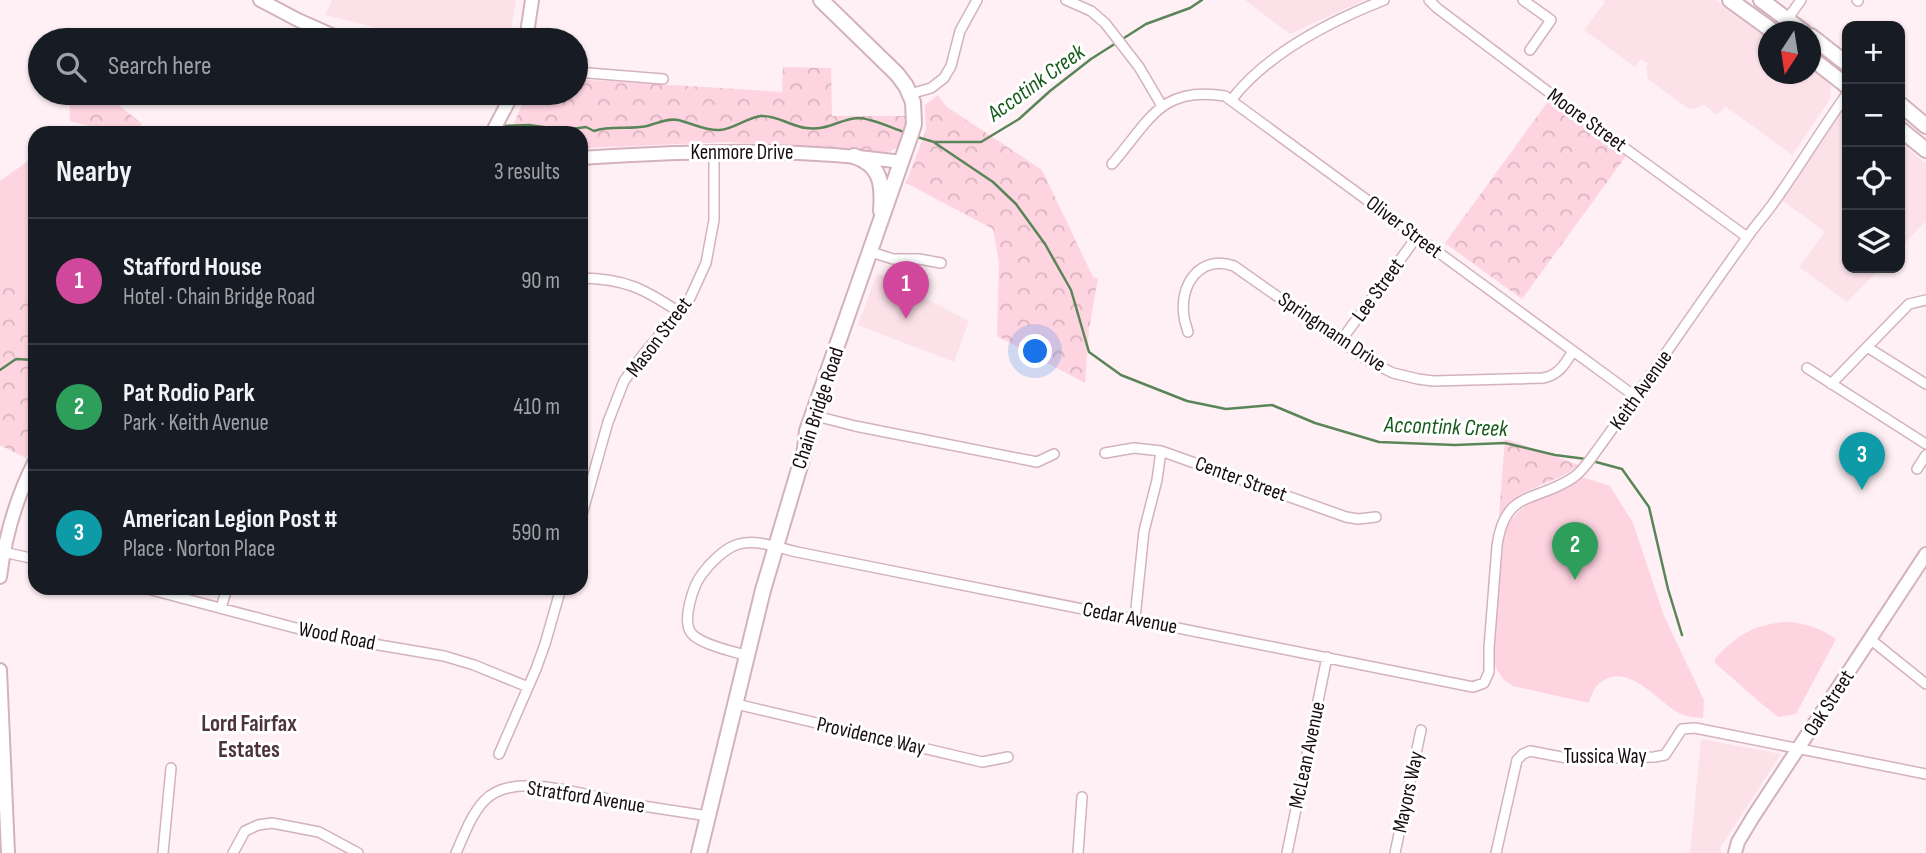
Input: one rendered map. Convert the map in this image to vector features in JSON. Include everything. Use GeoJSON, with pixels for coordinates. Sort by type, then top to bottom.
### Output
{"type":"FeatureCollection","features":[{"type":"Feature","properties":{"kind":"main road","name":"Chain Bridge Road"},"geometry":{"type":"LineString","coordinates":[[699,853],[775,547],[805,449],[807,431],[914,124],[913,102],[897,74],[821,0]]}},
{"type":"Feature","properties":{"kind":"main road"},"geometry":{"type":"LineString","coordinates":[[1730,0],[1760,21]]}},
{"type":"Feature","properties":{"kind":"main road"},"geometry":{"type":"LineString","coordinates":[[1761,0],[1790,21]]}},
{"type":"Feature","properties":{"kind":"main road"},"geometry":{"type":"LineString","coordinates":[[1821,44],[1842,60]]}},
{"type":"Feature","properties":{"kind":"main road"},"geometry":{"type":"LineString","coordinates":[[1821,66],[1844,84]]}},
{"type":"Feature","properties":{"kind":"main road"},"geometry":{"type":"LineString","coordinates":[[1905,108],[1926,127]]}},
{"type":"Feature","properties":{"kind":"main road"},"geometry":{"type":"LineString","coordinates":[[1905,133],[1926,150]]}},
{"type":"Feature","properties":{"kind":"main road"},"geometry":{"type":"LineString","coordinates":[[854,156],[871,164],[880,179],[882,204],[879,230]]}},
{"type":"Feature","properties":{"kind":"street"},"geometry":{"type":"LineString","coordinates":[[260,0],[316,28]]}},
{"type":"Feature","properties":{"kind":"street"},"geometry":{"type":"LineString","coordinates":[[910,94],[931,88],[944,78],[951,66],[960,31],[977,0]]}},
{"type":"Feature","properties":{"kind":"street"},"geometry":{"type":"LineString","coordinates":[[1066,0],[1091,11],[1110,30],[1139,68],[1162,106],[1112,164]]}},
{"type":"Feature","properties":{"kind":"street"},"geometry":{"type":"LineString","coordinates":[[1231,100],[1241,87],[1272,61],[1304,40],[1334,22],[1384,0]]}},
{"type":"Feature","properties":{"kind":"street","name":"Moore Street"},"geometry":{"type":"LineString","coordinates":[[1429,0],[1571,109],[1747,237]]}},
{"type":"Feature","properties":{"kind":"street"},"geometry":{"type":"LineString","coordinates":[[1523,0],[1551,20],[1530,50]]}},
{"type":"Feature","properties":{"kind":"street"},"geometry":{"type":"LineString","coordinates":[[1787,19],[1801,0]]}},
{"type":"Feature","properties":{"kind":"street"},"geometry":{"type":"LineString","coordinates":[[523,28],[532,4]]}},
{"type":"Feature","properties":{"kind":"street"},"geometry":{"type":"LineString","coordinates":[[528,28],[532,4]]}},
{"type":"Feature","properties":{"kind":"street"},"geometry":{"type":"LineString","coordinates":[[588,73],[663,79]]}},
{"type":"Feature","properties":{"kind":"street","name":"Oliver Street"},"geometry":{"type":"LineString","coordinates":[[1162,106],[1181,96],[1197,93],[1225,96],[1636,397]]}},
{"type":"Feature","properties":{"kind":"street","name":"Keith Avenue"},"geometry":{"type":"LineString","coordinates":[[1484,683],[1489,672],[1496,546],[1509,510],[1521,501],[1568,480],[1582,470],[1772,205],[1842,101]]}},
{"type":"Feature","properties":{"kind":"street"},"geometry":{"type":"LineString","coordinates":[[495,126],[505,105]]}},
{"type":"Feature","properties":{"kind":"street","name":"Kenmore Drive"},"geometry":{"type":"LineString","coordinates":[[588,157],[714,152],[904,156]]}},
{"type":"Feature","properties":{"kind":"street","name":"Mason Street"},"geometry":{"type":"LineString","coordinates":[[588,493],[608,422],[624,381],[690,298],[699,280],[710,247],[714,220],[714,152]]}},
{"type":"Feature","properties":{"kind":"street","name":"Lee Street"},"geometry":{"type":"LineString","coordinates":[[1340,342],[1416,238]]}},
{"type":"Feature","properties":{"kind":"street"},"geometry":{"type":"LineString","coordinates":[[871,252],[893,259],[919,259],[940,263]]}},
{"type":"Feature","properties":{"kind":"street","name":"Springmann Drive"},"geometry":{"type":"LineString","coordinates":[[1188,332],[1183,315],[1187,288],[1199,269],[1216,262],[1234,265],[1340,342],[1381,368],[1404,376],[1433,381],[1549,377],[1561,369],[1573,351]]}},
{"type":"Feature","properties":{"kind":"street"},"geometry":{"type":"LineString","coordinates":[[588,278],[608,279],[632,285],[679,312]]}},
{"type":"Feature","properties":{"kind":"street"},"geometry":{"type":"LineString","coordinates":[[1831,384],[1909,304],[1926,300]]}},
{"type":"Feature","properties":{"kind":"street"},"geometry":{"type":"LineString","coordinates":[[1867,347],[1926,384]]}},
{"type":"Feature","properties":{"kind":"street"},"geometry":{"type":"LineString","coordinates":[[1807,368],[1926,444]]}},
{"type":"Feature","properties":{"kind":"street"},"geometry":{"type":"LineString","coordinates":[[813,415],[855,426],[1037,462],[1055,454]]}},
{"type":"Feature","properties":{"kind":"street","name":"Center Street"},"geometry":{"type":"LineString","coordinates":[[1105,453],[1134,448],[1161,451],[1346,517],[1376,517]]}},
{"type":"Feature","properties":{"kind":"street"},"geometry":{"type":"LineString","coordinates":[[1135,618],[1144,530],[1157,480],[1161,451]]}},
{"type":"Feature","properties":{"kind":"street"},"geometry":{"type":"LineString","coordinates":[[1917,469],[1926,455]]}},
{"type":"Feature","properties":{"kind":"street"},"geometry":{"type":"LineString","coordinates":[[0,577],[3,552],[16,502],[28,476]]}},
{"type":"Feature","properties":{"kind":"street","name":"Cedar Avenue"},"geometry":{"type":"LineString","coordinates":[[747,656],[699,640],[687,625],[700,576],[732,546],[752,542],[1473,687],[1484,683]]}},
{"type":"Feature","properties":{"kind":"street"},"geometry":{"type":"LineString","coordinates":[[3,552],[28,557]]}},
{"type":"Feature","properties":{"kind":"street","name":"Oak Street"},"geometry":{"type":"LineString","coordinates":[[1735,853],[1741,836],[1926,554]]}},
{"type":"Feature","properties":{"kind":"street","name":"Wood Road"},"geometry":{"type":"LineString","coordinates":[[171,595],[326,636],[444,656],[528,687]]}},
{"type":"Feature","properties":{"kind":"street"},"geometry":{"type":"LineString","coordinates":[[221,608],[225,595]]}},
{"type":"Feature","properties":{"kind":"street"},"geometry":{"type":"LineString","coordinates":[[499,754],[545,644],[559,595]]}},
{"type":"Feature","properties":{"kind":"street"},"geometry":{"type":"LineString","coordinates":[[1870,639],[1926,684]]}},
{"type":"Feature","properties":{"kind":"street","name":"McLean Avenue"},"geometry":{"type":"LineString","coordinates":[[1287,853],[1327,657]]}},
{"type":"Feature","properties":{"kind":"street"},"geometry":{"type":"LineString","coordinates":[[0,670],[8,853]]}},
{"type":"Feature","properties":{"kind":"street","name":"Providence Way"},"geometry":{"type":"LineString","coordinates":[[736,704],[982,762],[1008,757]]}},
{"type":"Feature","properties":{"kind":"street","name":"Tussica Way"},"geometry":{"type":"LineString","coordinates":[[1496,853],[1517,760],[1530,751],[1572,759],[1654,757],[1665,755],[1682,729],[1695,728],[1798,749]]}},
{"type":"Feature","properties":{"kind":"street","name":"Mayors Way"},"geometry":{"type":"LineString","coordinates":[[1395,853],[1421,730]]}},
{"type":"Feature","properties":{"kind":"street"},"geometry":{"type":"LineString","coordinates":[[1798,749],[1926,774]]}},
{"type":"Feature","properties":{"kind":"street"},"geometry":{"type":"LineString","coordinates":[[163,853],[171,768]]}},
{"type":"Feature","properties":{"kind":"street","name":"Stratford Avenue"},"geometry":{"type":"LineString","coordinates":[[456,853],[467,828],[485,800],[498,791],[519,785],[708,816]]}},
{"type":"Feature","properties":{"kind":"street"},"geometry":{"type":"LineString","coordinates":[[1078,853],[1082,797]]}},
{"type":"Feature","properties":{"kind":"street"},"geometry":{"type":"LineString","coordinates":[[233,853],[245,831],[272,823],[320,832],[358,853]]}},
{"type":"Feature","properties":{"kind":"shaded area"},"geometry":{"type":"Polygon","coordinates":[[[332,0],[516,0],[511,28],[378,28],[325,15],[332,0]]]}},
{"type":"Feature","properties":{"kind":"shaded area"},"geometry":{"type":"Polygon","coordinates":[[[1245,0],[1364,0],[1290,34],[1245,0]]]}},
{"type":"Feature","properties":{"kind":"shaded area"},"geometry":{"type":"Polygon","coordinates":[[[1602,0],[1715,0],[1758,32],[1758,84],[1821,84],[1821,76],[1831,84],[1830,99],[1792,155],[1725,106],[1717,115],[1703,104],[1689,109],[1648,79],[1648,64],[1641,59],[1635,67],[1584,30],[1605,2],[1602,0]]]}},
{"type":"Feature","properties":{"kind":"shaded area"},"geometry":{"type":"Polygon","coordinates":[[[1842,110],[1842,273],[1876,273],[1847,302],[1799,267],[1825,232],[1779,198],[1842,110]]]}},
{"type":"Feature","properties":{"kind":"shaded area"},"geometry":{"type":"Polygon","coordinates":[[[1905,146],[1926,164],[1926,221],[1905,243],[1905,146]]]}},
{"type":"Feature","properties":{"kind":"shaded area"},"geometry":{"type":"Polygon","coordinates":[[[877,273],[969,321],[954,362],[858,325],[877,273]]]}},
{"type":"Feature","properties":{"kind":"shaded area"},"geometry":{"type":"Polygon","coordinates":[[[1701,739],[1781,754],[1720,848],[1721,853],[1690,853],[1701,739]]]}},
{"type":"Feature","properties":{"kind":"green space"},"geometry":{"type":"Polygon","coordinates":[[[783,67],[831,68],[832,116],[908,116],[897,148],[889,152],[728,142],[588,148],[588,126],[513,126],[522,105],[588,105],[588,80],[782,92],[783,67]]]}},
{"type":"Feature","properties":{"kind":"green space"},"geometry":{"type":"Polygon","coordinates":[[[938,95],[947,107],[1042,170],[1093,277],[1098,279],[1089,329],[1085,383],[997,336],[999,263],[993,229],[906,183],[926,130],[925,105],[938,95]]]}},
{"type":"Feature","properties":{"kind":"green space"},"geometry":{"type":"Polygon","coordinates":[[[1549,100],[1626,156],[1522,299],[1445,243],[1549,100]]]}},
{"type":"Feature","properties":{"kind":"green space"},"geometry":{"type":"Polygon","coordinates":[[[69,105],[119,105],[142,124],[89,126],[70,121],[69,105]]]}},
{"type":"Feature","properties":{"kind":"green space"},"geometry":{"type":"Polygon","coordinates":[[[28,161],[26,458],[0,445],[0,181],[28,161]]]}},
{"type":"Feature","properties":{"kind":"green space"},"geometry":{"type":"Polygon","coordinates":[[[0,279],[28,285],[28,455],[26,458],[0,445],[0,279]]]}},
{"type":"Feature","properties":{"kind":"green space"},"geometry":{"type":"Polygon","coordinates":[[[1505,440],[1579,465],[1564,475],[1520,494],[1499,516],[1505,440]]]}},
{"type":"Feature","properties":{"kind":"green space"},"geometry":{"type":"Polygon","coordinates":[[[1582,477],[1610,486],[1633,523],[1664,616],[1704,700],[1703,718],[1681,714],[1637,682],[1627,678],[1618,676],[1604,680],[1596,688],[1589,703],[1513,686],[1505,681],[1498,671],[1493,659],[1504,533],[1511,521],[1528,505],[1582,477]]]}},
{"type":"Feature","properties":{"kind":"green space"},"geometry":{"type":"Polygon","coordinates":[[[1786,622],[1812,627],[1836,639],[1796,714],[1778,717],[1715,663],[1715,659],[1746,633],[1765,625],[1786,622]]]}},
{"type":"Feature","properties":{"kind":"waterway","name":"Accotink Creek"},"geometry":{"type":"LineString","coordinates":[[914,136],[934,142],[981,142],[1019,119],[1091,59],[1146,24],[1190,8],[1202,0]]}},
{"type":"Feature","properties":{"kind":"waterway","name":"Accotink Creek"},"geometry":{"type":"LineString","coordinates":[[588,128],[594,131],[640,127],[674,120],[720,130],[761,116],[773,117],[800,127],[814,128],[863,118],[904,132]]}},
{"type":"Feature","properties":{"kind":"waterway","name":"Accotink Creek"},"geometry":{"type":"LineString","coordinates":[[501,126],[536,126]]}},
{"type":"Feature","properties":{"kind":"waterway","name":"Accontink Creek"},"geometry":{"type":"LineString","coordinates":[[935,143],[993,182],[1016,204],[1045,244],[1071,290],[1089,352],[1121,375],[1187,401],[1226,409],[1272,405],[1315,423],[1379,442],[1455,445],[1505,443],[1586,459]]}},
{"type":"Feature","properties":{"kind":"waterway","name":"Accotink Creek"},"geometry":{"type":"LineString","coordinates":[[0,370],[16,359],[28,360]]}},
{"type":"Feature","properties":{"kind":"waterway","name":"Accontink Creek"},"geometry":{"type":"LineString","coordinates":[[1596,462],[1622,469],[1649,507],[1682,635]]}},
{"type":"Feature","properties":{"kind":"place","name":"Stafford House"},"geometry":{"type":"Point","coordinates":[906,319]}},
{"type":"Feature","properties":{"kind":"place","name":"American Legion Post #"},"geometry":{"type":"Point","coordinates":[1862,490]}},
{"type":"Feature","properties":{"kind":"place","name":"Pat Rodio Park"},"geometry":{"type":"Point","coordinates":[1575,580]}},
{"type":"Feature","properties":{"kind":"district","name":"Lord Fairfax Estates"},"geometry":{"type":"Point","coordinates":[249,737]}}]}
